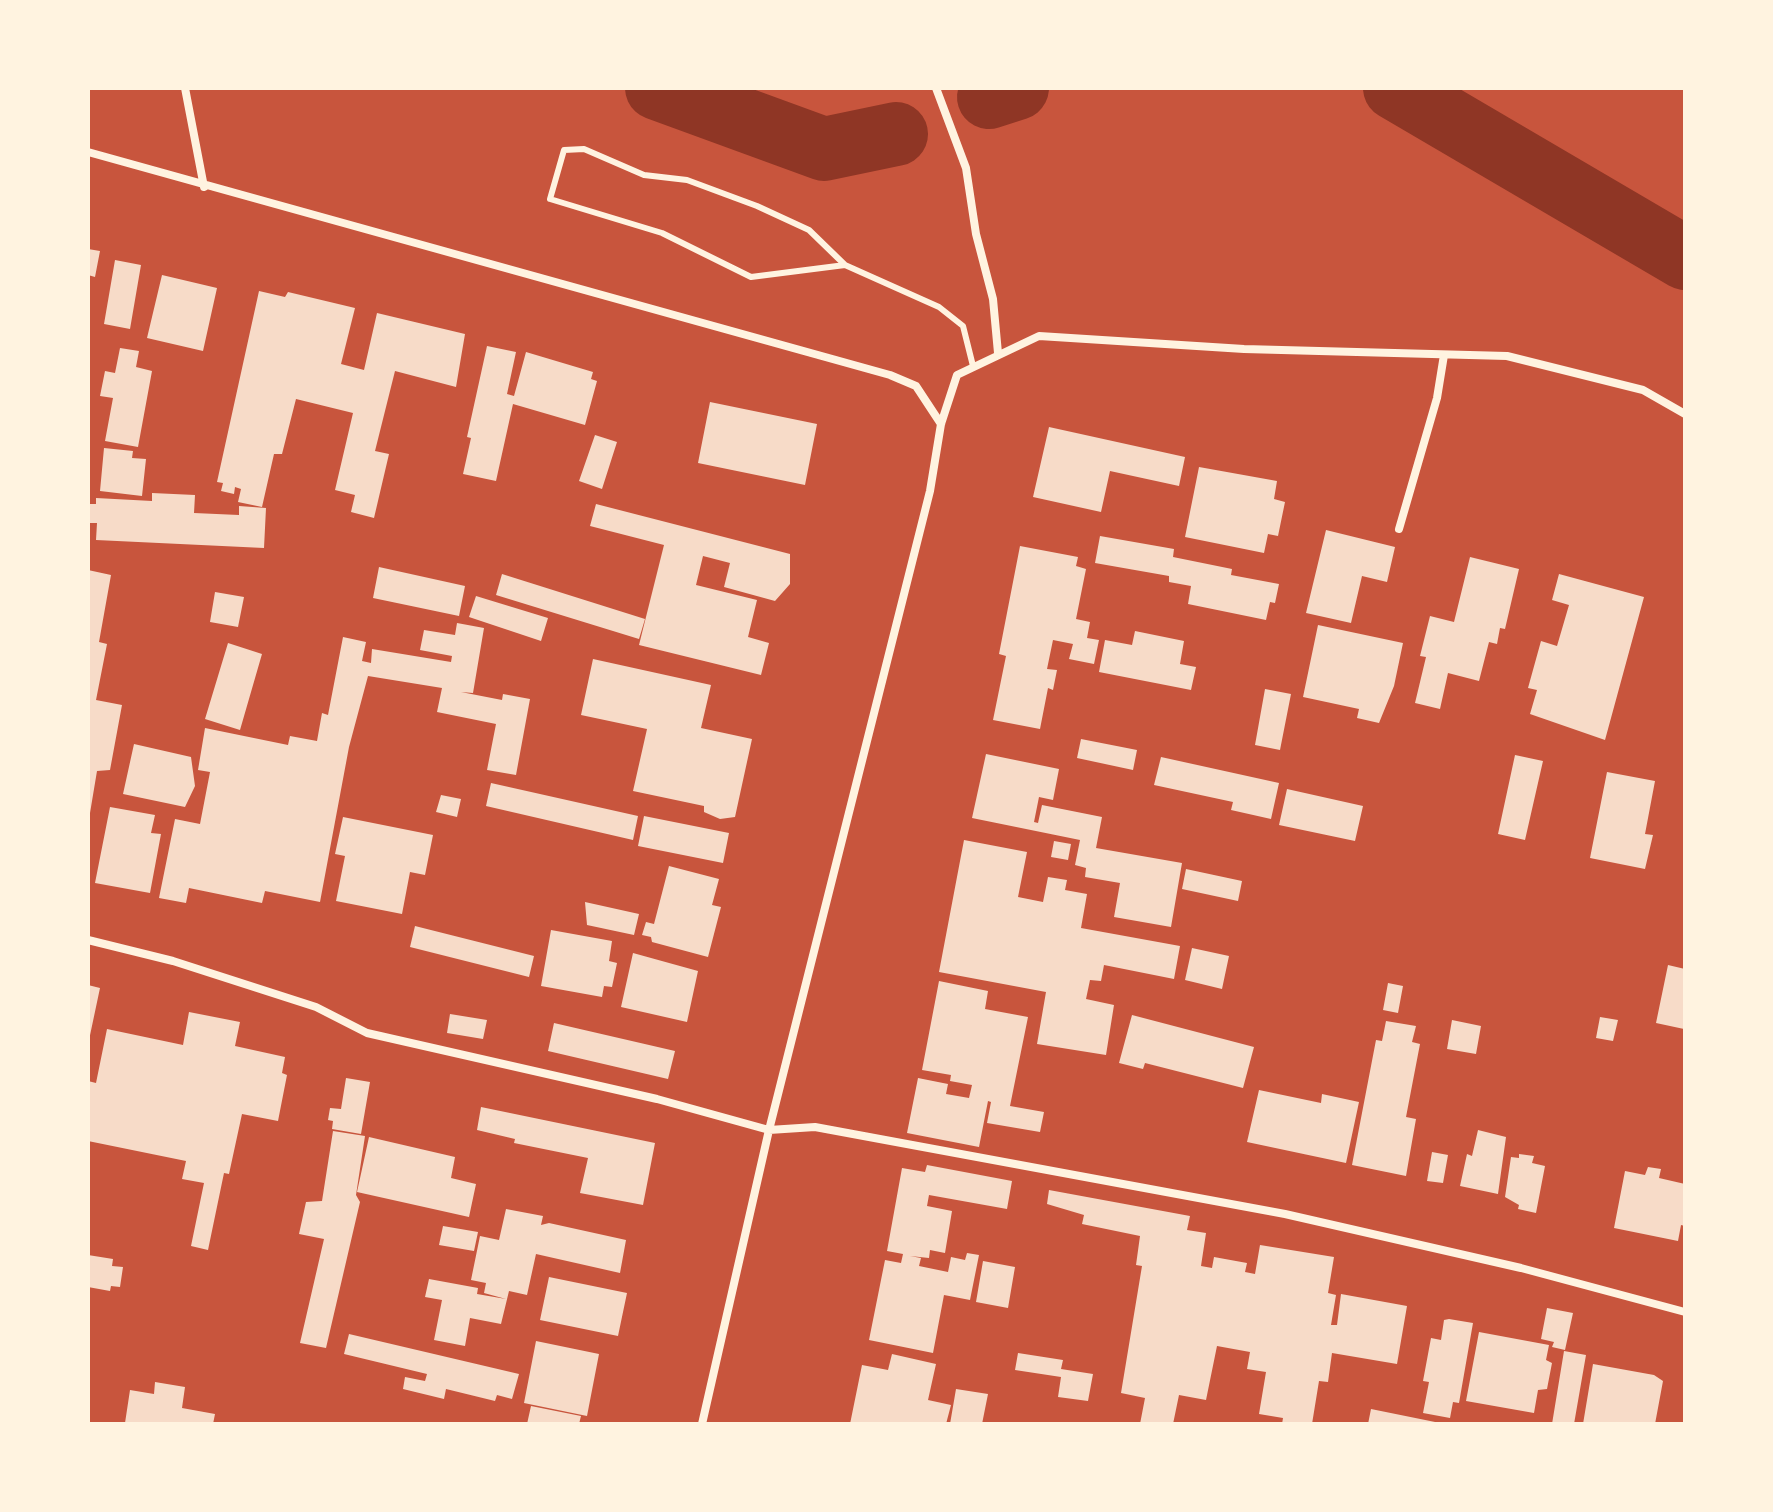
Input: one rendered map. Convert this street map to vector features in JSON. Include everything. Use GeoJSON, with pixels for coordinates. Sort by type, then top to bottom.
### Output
{"type":"FeatureCollection","features":[{"type":"Feature","properties":{"kind":"street"},"geometry":{"type":"LineString","coordinates":[[185,88],[204,187]]}},
{"type":"Feature","properties":{"kind":"street"},"geometry":{"type":"LineString","coordinates":[[936,88],[966,168],[976,234],[993,299],[998,353]]}},
{"type":"Feature","properties":{"kind":"street"},"geometry":{"type":"LineString","coordinates":[[88,152],[204,187],[890,375],[916,386],[941,424]]}},
{"type":"Feature","properties":{"kind":"street"},"geometry":{"type":"LineString","coordinates":[[702,1424],[769,1130],[930,491],[941,424],[957,375],[1039,336],[1244,349],[1507,356],[1643,390],[1685,414]]}},
{"type":"Feature","properties":{"kind":"street"},"geometry":{"type":"LineString","coordinates":[[1399,529],[1437,398],[1444,355]]}},
{"type":"Feature","properties":{"kind":"street"},"geometry":{"type":"LineString","coordinates":[[88,940],[173,961],[316,1007],[367,1033],[657,1099],[769,1130],[815,1127],[1285,1214],[1521,1268],[1685,1312]]}},
{"type":"Feature","properties":{"kind":"lane"},"geometry":{"type":"LineString","coordinates":[[845,265],[751,277],[722,266],[662,233],[550,199],[564,150],[584,149],[644,175],[687,180],[757,206],[809,230],[845,265],[939,307],[963,326],[973,366]]}},
{"type":"Feature","properties":{"kind":"building"},"geometry":{"type":"Polygon","coordinates":[[[88,249],[100,251],[95,277],[88,275],[88,249]]]}},
{"type":"Feature","properties":{"kind":"building"},"geometry":{"type":"Polygon","coordinates":[[[115,260],[141,265],[130,329],[104,324],[115,260]]]}},
{"type":"Feature","properties":{"kind":"building"},"geometry":{"type":"Polygon","coordinates":[[[162,275],[217,288],[203,351],[147,338],[162,275]]]}},
{"type":"Feature","properties":{"kind":"building"},"geometry":{"type":"Polygon","coordinates":[[[259,291],[285,297],[288,292],[355,308],[341,364],[364,370],[377,313],[465,334],[456,387],[395,371],[375,451],[389,454],[374,518],[351,512],[355,495],[335,490],[353,413],[296,399],[282,454],[274,454],[262,507],[238,502],[241,489],[235,487],[234,494],[221,491],[223,483],[217,482],[259,291]]]}},
{"type":"Feature","properties":{"kind":"building"},"geometry":{"type":"Polygon","coordinates":[[[487,346],[516,352],[507,394],[514,396],[526,352],[593,372],[591,379],[597,381],[585,425],[513,404],[496,481],[463,474],[471,438],[467,437],[487,346]]]}},
{"type":"Feature","properties":{"kind":"building"},"geometry":{"type":"Polygon","coordinates":[[[120,348],[139,351],[136,367],[152,371],[138,447],[105,441],[113,398],[100,396],[105,371],[115,373],[120,348]]]}},
{"type":"Feature","properties":{"kind":"building"},"geometry":{"type":"Polygon","coordinates":[[[710,402],[817,424],[805,485],[698,463],[710,402]]]}},
{"type":"Feature","properties":{"kind":"building"},"geometry":{"type":"Polygon","coordinates":[[[1049,427],[1185,457],[1179,486],[1110,471],[1101,512],[1033,497],[1049,427]]]}},
{"type":"Feature","properties":{"kind":"building"},"geometry":{"type":"Polygon","coordinates":[[[595,435],[617,442],[602,489],[579,481],[595,435]]]}},
{"type":"Feature","properties":{"kind":"building"},"geometry":{"type":"Polygon","coordinates":[[[104,448],[133,451],[132,458],[146,459],[142,496],[100,491],[104,448]]]}},
{"type":"Feature","properties":{"kind":"building"},"geometry":{"type":"Polygon","coordinates":[[[1199,467],[1277,481],[1274,499],[1285,502],[1278,536],[1268,534],[1264,553],[1185,537],[1199,467]]]}},
{"type":"Feature","properties":{"kind":"building"},"geometry":{"type":"Polygon","coordinates":[[[152,493],[195,495],[194,513],[239,515],[239,506],[266,508],[264,548],[96,540],[97,523],[88,523],[88,504],[96,504],[96,498],[152,501],[152,493]]]}},
{"type":"Feature","properties":{"kind":"building"},"geometry":{"type":"Polygon","coordinates":[[[596,504],[790,554],[790,584],[775,601],[724,587],[730,563],[703,556],[696,585],[757,600],[748,637],[769,643],[761,675],[639,645],[664,545],[590,526],[596,504]]]}},
{"type":"Feature","properties":{"kind":"building"},"geometry":{"type":"Polygon","coordinates":[[[1326,530],[1395,547],[1387,582],[1362,576],[1351,623],[1306,613],[1326,530]]]}},
{"type":"Feature","properties":{"kind":"building"},"geometry":{"type":"Polygon","coordinates":[[[1100,536],[1174,549],[1173,557],[1232,569],[1231,575],[1279,584],[1275,603],[1270,602],[1266,620],[1188,604],[1191,586],[1169,582],[1169,576],[1095,563],[1100,536]]]}},
{"type":"Feature","properties":{"kind":"building"},"geometry":{"type":"Polygon","coordinates":[[[1020,546],[1078,557],[1076,566],[1086,569],[1076,619],[1090,622],[1087,638],[1099,640],[1094,664],[1069,659],[1073,644],[1053,640],[1047,669],[1057,670],[1053,690],[1048,688],[1040,729],[993,720],[1006,656],[999,654],[1020,546]]]}},
{"type":"Feature","properties":{"kind":"building"},"geometry":{"type":"Polygon","coordinates":[[[1470,557],[1519,569],[1505,629],[1500,628],[1497,644],[1489,642],[1479,681],[1448,673],[1440,709],[1415,703],[1426,657],[1420,656],[1430,616],[1454,622],[1470,557]]]}},
{"type":"Feature","properties":{"kind":"building"},"geometry":{"type":"Polygon","coordinates":[[[379,567],[465,586],[459,616],[373,598],[379,567]]]}},
{"type":"Feature","properties":{"kind":"building"},"geometry":{"type":"Polygon","coordinates":[[[88,570],[111,575],[99,642],[107,644],[96,700],[122,705],[110,770],[97,771],[90,813],[88,570]]]}},
{"type":"Feature","properties":{"kind":"building"},"geometry":{"type":"Polygon","coordinates":[[[502,574],[645,619],[639,639],[496,595],[502,574]]]}},
{"type":"Feature","properties":{"kind":"building"},"geometry":{"type":"Polygon","coordinates":[[[1559,574],[1644,597],[1605,740],[1530,714],[1537,690],[1528,688],[1541,641],[1557,646],[1569,605],[1552,600],[1559,574]]]}},
{"type":"Feature","properties":{"kind":"building"},"geometry":{"type":"Polygon","coordinates":[[[215,592],[244,597],[238,627],[210,622],[215,592]]]}},
{"type":"Feature","properties":{"kind":"building"},"geometry":{"type":"Polygon","coordinates":[[[476,596],[548,618],[541,641],[469,617],[476,596]]]}},
{"type":"Feature","properties":{"kind":"building"},"geometry":{"type":"Polygon","coordinates":[[[457,623],[484,628],[473,693],[461,692],[502,700],[503,694],[530,699],[516,775],[487,770],[496,724],[437,712],[442,688],[368,676],[349,747],[320,902],[265,891],[262,903],[189,888],[186,903],[159,898],[175,819],[200,824],[210,772],[198,770],[205,728],[288,745],[290,736],[317,741],[322,713],[328,715],[343,637],[366,642],[362,661],[371,663],[372,649],[451,662],[452,656],[420,650],[424,630],[455,635],[457,623]]]}},
{"type":"Feature","properties":{"kind":"building"},"geometry":{"type":"Polygon","coordinates":[[[1318,625],[1403,643],[1394,686],[1379,723],[1357,718],[1359,709],[1303,697],[1318,625]]]}},
{"type":"Feature","properties":{"kind":"building"},"geometry":{"type":"Polygon","coordinates":[[[1135,631],[1184,641],[1180,664],[1196,667],[1191,690],[1099,672],[1105,640],[1132,645],[1135,631]]]}},
{"type":"Feature","properties":{"kind":"building"},"geometry":{"type":"Polygon","coordinates":[[[228,643],[262,654],[240,730],[205,719],[228,643]]]}},
{"type":"Feature","properties":{"kind":"building"},"geometry":{"type":"Polygon","coordinates":[[[593,659],[711,685],[701,728],[752,739],[735,817],[720,819],[704,812],[704,806],[633,791],[647,729],[581,715],[593,659]]]}},
{"type":"Feature","properties":{"kind":"building"},"geometry":{"type":"Polygon","coordinates":[[[1265,689],[1291,694],[1280,750],[1255,745],[1265,689]]]}},
{"type":"Feature","properties":{"kind":"building"},"geometry":{"type":"Polygon","coordinates":[[[1081,739],[1137,750],[1133,770],[1077,758],[1081,739]]]}},
{"type":"Feature","properties":{"kind":"building"},"geometry":{"type":"Polygon","coordinates":[[[134,744],[191,757],[195,786],[185,807],[123,794],[134,744]]]}},
{"type":"Feature","properties":{"kind":"building"},"geometry":{"type":"Polygon","coordinates":[[[986,754],[1059,769],[1053,800],[1039,797],[1034,822],[1038,823],[1042,805],[1102,817],[1096,848],[1182,863],[1171,927],[1114,917],[1120,883],[1085,877],[1086,868],[1075,865],[1080,840],[972,818],[986,754]]]}},
{"type":"Feature","properties":{"kind":"building"},"geometry":{"type":"Polygon","coordinates":[[[1515,755],[1543,761],[1525,840],[1498,834],[1515,755]]]}},
{"type":"Feature","properties":{"kind":"building"},"geometry":{"type":"Polygon","coordinates":[[[1161,757],[1279,783],[1271,819],[1231,810],[1233,802],[1154,785],[1161,757]]]}},
{"type":"Feature","properties":{"kind":"building"},"geometry":{"type":"Polygon","coordinates":[[[1607,772],[1655,781],[1645,834],[1653,835],[1645,869],[1590,858],[1607,772]]]}},
{"type":"Feature","properties":{"kind":"building"},"geometry":{"type":"Polygon","coordinates":[[[491,783],[638,816],[633,840],[486,806],[491,783]]]}},
{"type":"Feature","properties":{"kind":"building"},"geometry":{"type":"Polygon","coordinates":[[[1287,789],[1363,806],[1355,841],[1279,825],[1287,789]]]}},
{"type":"Feature","properties":{"kind":"building"},"geometry":{"type":"Polygon","coordinates":[[[441,795],[461,799],[457,817],[436,812],[441,795]]]}},
{"type":"Feature","properties":{"kind":"building"},"geometry":{"type":"Polygon","coordinates":[[[110,807],[155,815],[151,833],[161,834],[150,893],[95,883],[110,807]]]}},
{"type":"Feature","properties":{"kind":"building"},"geometry":{"type":"Polygon","coordinates":[[[644,816],[729,833],[723,863],[638,846],[644,816]]]}},
{"type":"Feature","properties":{"kind":"building"},"geometry":{"type":"Polygon","coordinates":[[[343,817],[433,835],[425,875],[410,872],[402,914],[336,901],[345,856],[335,854],[343,817]]]}},
{"type":"Feature","properties":{"kind":"building"},"geometry":{"type":"Polygon","coordinates":[[[964,840],[1027,852],[1018,897],[1043,902],[1048,877],[1067,880],[1065,890],[1087,894],[1081,928],[1180,946],[1174,979],[1104,965],[1101,981],[1090,980],[1086,999],[1114,1005],[1106,1055],[1037,1044],[1046,992],[939,972],[964,840]]]}},
{"type":"Feature","properties":{"kind":"building"},"geometry":{"type":"Polygon","coordinates":[[[1054,841],[1071,844],[1068,860],[1051,857],[1054,841]]]}},
{"type":"Feature","properties":{"kind":"building"},"geometry":{"type":"Polygon","coordinates":[[[669,866],[719,879],[712,905],[721,907],[708,957],[652,942],[651,937],[642,935],[646,922],[654,924],[669,866]]]}},
{"type":"Feature","properties":{"kind":"building"},"geometry":{"type":"Polygon","coordinates":[[[1186,869],[1242,881],[1238,901],[1182,889],[1186,869]]]}},
{"type":"Feature","properties":{"kind":"building"},"geometry":{"type":"Polygon","coordinates":[[[585,902],[639,914],[634,935],[587,925],[585,902]]]}},
{"type":"Feature","properties":{"kind":"building"},"geometry":{"type":"Polygon","coordinates":[[[415,926],[534,956],[529,977],[410,947],[415,926]]]}},
{"type":"Feature","properties":{"kind":"building"},"geometry":{"type":"Polygon","coordinates":[[[551,930],[612,941],[609,961],[617,963],[612,987],[604,986],[602,997],[541,986],[551,930]]]}},
{"type":"Feature","properties":{"kind":"building"},"geometry":{"type":"Polygon","coordinates":[[[1192,948],[1229,956],[1222,989],[1185,980],[1192,948]]]}},
{"type":"Feature","properties":{"kind":"building"},"geometry":{"type":"Polygon","coordinates":[[[633,953],[698,971],[687,1022],[621,1007],[633,953]]]}},
{"type":"Feature","properties":{"kind":"building"},"geometry":{"type":"Polygon","coordinates":[[[1668,965],[1685,969],[1684,1029],[1656,1023],[1668,965]]]}},
{"type":"Feature","properties":{"kind":"building"},"geometry":{"type":"Polygon","coordinates":[[[939,981],[988,991],[985,1009],[1028,1017],[1010,1106],[1044,1112],[1040,1132],[987,1123],[991,1102],[988,1101],[979,1147],[907,1133],[918,1078],[948,1084],[946,1094],[969,1098],[972,1085],[950,1081],[951,1075],[922,1070],[939,981]]]}},
{"type":"Feature","properties":{"kind":"building"},"geometry":{"type":"Polygon","coordinates":[[[1388,983],[1403,986],[1398,1013],[1383,1010],[1388,983]]]}},
{"type":"Feature","properties":{"kind":"building"},"geometry":{"type":"Polygon","coordinates":[[[88,985],[100,988],[89,1040],[88,1040],[88,985]]]}},
{"type":"Feature","properties":{"kind":"building"},"geometry":{"type":"Polygon","coordinates":[[[189,1012],[240,1022],[235,1046],[285,1057],[282,1073],[287,1075],[278,1121],[242,1114],[229,1174],[224,1173],[208,1250],[191,1246],[204,1183],[182,1179],[186,1161],[88,1141],[88,1081],[96,1083],[107,1029],[183,1045],[189,1012]]]}},
{"type":"Feature","properties":{"kind":"building"},"geometry":{"type":"Polygon","coordinates":[[[450,1014],[487,1020],[483,1039],[447,1033],[450,1014]]]}},
{"type":"Feature","properties":{"kind":"building"},"geometry":{"type":"Polygon","coordinates":[[[1132,1015],[1254,1047],[1243,1088],[1145,1063],[1143,1069],[1119,1063],[1132,1015]]]}},
{"type":"Feature","properties":{"kind":"building"},"geometry":{"type":"Polygon","coordinates":[[[1600,1017],[1618,1020],[1613,1041],[1596,1038],[1600,1017]]]}},
{"type":"Feature","properties":{"kind":"building"},"geometry":{"type":"Polygon","coordinates":[[[1452,1020],[1481,1026],[1476,1054],[1447,1049],[1452,1020]]]}},
{"type":"Feature","properties":{"kind":"building"},"geometry":{"type":"Polygon","coordinates":[[[1386,1021],[1416,1026],[1412,1042],[1420,1044],[1406,1117],[1416,1119],[1406,1176],[1352,1165],[1376,1040],[1382,1041],[1386,1021]]]}},
{"type":"Feature","properties":{"kind":"building"},"geometry":{"type":"Polygon","coordinates":[[[554,1023],[675,1051],[668,1079],[548,1051],[554,1023]]]}},
{"type":"Feature","properties":{"kind":"building"},"geometry":{"type":"Polygon","coordinates":[[[346,1078],[370,1082],[361,1134],[332,1129],[333,1121],[328,1120],[330,1108],[341,1109],[346,1078]]]}},
{"type":"Feature","properties":{"kind":"building"},"geometry":{"type":"Polygon","coordinates":[[[1259,1090],[1321,1103],[1322,1094],[1359,1102],[1346,1163],[1247,1142],[1259,1090]]]}},
{"type":"Feature","properties":{"kind":"building"},"geometry":{"type":"Polygon","coordinates":[[[481,1107],[655,1143],[643,1205],[580,1193],[588,1158],[514,1143],[515,1139],[477,1130],[481,1107]]]}},
{"type":"Feature","properties":{"kind":"building"},"geometry":{"type":"Polygon","coordinates":[[[1478,1130],[1506,1137],[1498,1194],[1460,1186],[1467,1154],[1472,1156],[1478,1130]]]}},
{"type":"Feature","properties":{"kind":"building"},"geometry":{"type":"Polygon","coordinates":[[[333,1131],[365,1136],[356,1195],[360,1202],[326,1348],[300,1343],[324,1239],[299,1234],[306,1202],[322,1201],[333,1131]]]}},
{"type":"Feature","properties":{"kind":"building"},"geometry":{"type":"Polygon","coordinates":[[[369,1137],[455,1157],[451,1178],[476,1184],[469,1217],[357,1192],[369,1137]]]}},
{"type":"Feature","properties":{"kind":"building"},"geometry":{"type":"Polygon","coordinates":[[[1432,1152],[1448,1155],[1443,1183],[1427,1181],[1432,1152]]]}},
{"type":"Feature","properties":{"kind":"building"},"geometry":{"type":"Polygon","coordinates":[[[1519,1154],[1534,1156],[1532,1163],[1545,1166],[1536,1213],[1518,1209],[1519,1205],[1505,1197],[1511,1157],[1519,1158],[1519,1154]]]}},
{"type":"Feature","properties":{"kind":"building"},"geometry":{"type":"Polygon","coordinates":[[[927,1165],[1012,1181],[1007,1209],[929,1195],[927,1206],[952,1211],[945,1253],[930,1250],[929,1258],[910,1256],[921,1258],[919,1266],[948,1272],[951,1257],[965,1260],[967,1253],[979,1255],[970,1300],[944,1295],[933,1353],[869,1340],[885,1260],[901,1263],[903,1254],[887,1251],[902,1168],[925,1172],[927,1165]]]}},
{"type":"Feature","properties":{"kind":"building"},"geometry":{"type":"Polygon","coordinates":[[[1648,1167],[1661,1169],[1659,1178],[1685,1184],[1685,1226],[1681,1225],[1678,1241],[1614,1228],[1625,1171],[1645,1175],[1648,1167]]]}},
{"type":"Feature","properties":{"kind":"building"},"geometry":{"type":"Polygon","coordinates":[[[1049,1190],[1190,1216],[1187,1230],[1206,1233],[1201,1266],[1212,1268],[1214,1257],[1247,1263],[1245,1272],[1255,1274],[1260,1245],[1334,1257],[1328,1293],[1336,1295],[1331,1325],[1337,1325],[1341,1294],[1407,1306],[1397,1364],[1332,1353],[1328,1382],[1319,1381],[1312,1424],[1282,1424],[1283,1418],[1259,1414],[1266,1372],[1247,1369],[1250,1352],[1217,1346],[1206,1400],[1179,1395],[1173,1424],[1140,1424],[1145,1398],[1121,1393],[1142,1266],[1136,1265],[1140,1236],[1082,1224],[1084,1215],[1047,1204],[1049,1190]]]}},
{"type":"Feature","properties":{"kind":"building"},"geometry":{"type":"Polygon","coordinates":[[[506,1209],[543,1216],[541,1225],[549,1223],[626,1240],[620,1273],[536,1254],[527,1295],[509,1291],[501,1324],[470,1318],[465,1346],[434,1340],[442,1300],[425,1297],[429,1279],[478,1288],[477,1294],[506,1299],[484,1293],[486,1283],[471,1280],[480,1236],[499,1240],[506,1209]]]}},
{"type":"Feature","properties":{"kind":"building"},"geometry":{"type":"Polygon","coordinates":[[[443,1226],[478,1232],[474,1251],[439,1245],[443,1226]]]}},
{"type":"Feature","properties":{"kind":"building"},"geometry":{"type":"Polygon","coordinates":[[[88,1255],[113,1259],[112,1266],[123,1267],[120,1287],[111,1286],[110,1291],[88,1287],[88,1255]]]}},
{"type":"Feature","properties":{"kind":"building"},"geometry":{"type":"Polygon","coordinates":[[[983,1261],[1015,1267],[1008,1308],[976,1302],[983,1261]]]}},
{"type":"Feature","properties":{"kind":"building"},"geometry":{"type":"Polygon","coordinates":[[[549,1277],[627,1293],[618,1336],[540,1320],[549,1277]]]}},
{"type":"Feature","properties":{"kind":"building"},"geometry":{"type":"Polygon","coordinates":[[[1547,1308],[1573,1313],[1565,1350],[1552,1347],[1554,1342],[1541,1339],[1547,1308]]]}},
{"type":"Feature","properties":{"kind":"building"},"geometry":{"type":"Polygon","coordinates":[[[1444,1320],[1473,1323],[1459,1403],[1453,1402],[1450,1418],[1423,1413],[1429,1382],[1423,1381],[1431,1338],[1441,1340],[1444,1320]]]}},
{"type":"Feature","properties":{"kind":"building"},"geometry":{"type":"Polygon","coordinates":[[[1479,1332],[1549,1345],[1546,1360],[1552,1363],[1547,1389],[1538,1390],[1534,1413],[1466,1401],[1479,1332]]]}},
{"type":"Feature","properties":{"kind":"building"},"geometry":{"type":"Polygon","coordinates":[[[349,1334],[519,1374],[512,1399],[497,1395],[495,1401],[446,1389],[444,1399],[403,1389],[405,1377],[425,1381],[427,1374],[344,1354],[349,1334]]]}},
{"type":"Feature","properties":{"kind":"building"},"geometry":{"type":"Polygon","coordinates":[[[536,1341],[599,1354],[587,1416],[524,1403],[536,1341]]]}},
{"type":"Feature","properties":{"kind":"building"},"geometry":{"type":"Polygon","coordinates":[[[1564,1351],[1586,1355],[1574,1424],[1552,1424],[1564,1351]]]}},
{"type":"Feature","properties":{"kind":"building"},"geometry":{"type":"Polygon","coordinates":[[[1018,1353],[1063,1360],[1061,1369],[1093,1374],[1088,1401],[1058,1397],[1061,1377],[1015,1370],[1018,1353]]]}},
{"type":"Feature","properties":{"kind":"building"},"geometry":{"type":"Polygon","coordinates":[[[892,1354],[936,1364],[928,1400],[951,1405],[946,1424],[850,1424],[862,1365],[888,1370],[892,1354]]]}},
{"type":"Feature","properties":{"kind":"building"},"geometry":{"type":"Polygon","coordinates":[[[1593,1364],[1654,1375],[1663,1381],[1655,1424],[1583,1424],[1593,1364]]]}},
{"type":"Feature","properties":{"kind":"building"},"geometry":{"type":"Polygon","coordinates":[[[155,1382],[185,1387],[182,1408],[215,1414],[213,1424],[125,1423],[130,1390],[154,1394],[155,1382]]]}},
{"type":"Feature","properties":{"kind":"building"},"geometry":{"type":"Polygon","coordinates":[[[956,1389],[988,1394],[982,1424],[950,1424],[956,1389]]]}},
{"type":"Feature","properties":{"kind":"building"},"geometry":{"type":"Polygon","coordinates":[[[531,1406],[581,1416],[579,1424],[527,1424],[531,1406]]]}},
{"type":"Feature","properties":{"kind":"building"},"geometry":{"type":"Polygon","coordinates":[[[1371,1409],[1440,1423],[1440,1424],[1368,1424],[1371,1409]]]}},
{"type":"Feature","properties":{"kind":"waterway"},"geometry":{"type":"LineString","coordinates":[[657,88],[824,149],[896,134]]}},
{"type":"Feature","properties":{"kind":"waterway"},"geometry":{"type":"LineString","coordinates":[[989,97],[1017,88]]}},
{"type":"Feature","properties":{"kind":"waterway"},"geometry":{"type":"LineString","coordinates":[[1395,88],[1685,258]]}}]}
